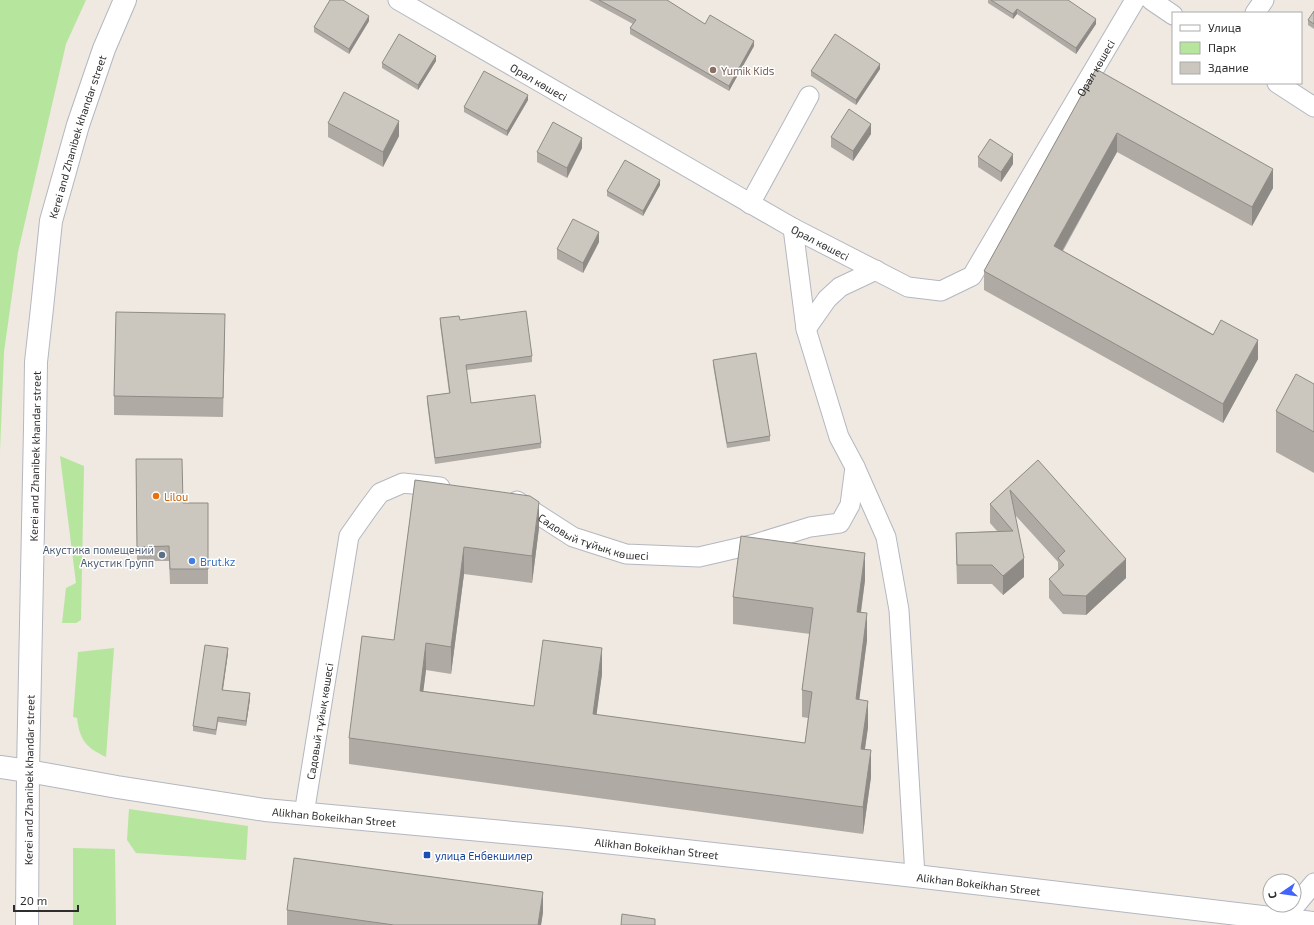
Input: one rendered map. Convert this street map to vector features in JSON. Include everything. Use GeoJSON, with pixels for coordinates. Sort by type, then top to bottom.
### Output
{"type":"FeatureCollection","features":[{"type":"Feature","properties":{"kind":"street","name":"Kerei and Zhanibek khandar street"},"geometry":{"type":"LineString","coordinates":[[27,925],[28,771],[36,362],[51,221],[78,125],[104,49],[125,0]]}},
{"type":"Feature","properties":{"kind":"street","name":"Орал көшесі"},"geometry":{"type":"LineString","coordinates":[[398,0],[793,228],[908,287],[941,291],[972,276],[1135,0]]}},
{"type":"Feature","properties":{"kind":"street"},"geometry":{"type":"LineString","coordinates":[[1151,0],[1172,14]]}},
{"type":"Feature","properties":{"kind":"street"},"geometry":{"type":"LineString","coordinates":[[1256,12],[1264,0]]}},
{"type":"Feature","properties":{"kind":"street"},"geometry":{"type":"LineString","coordinates":[[1279,84],[1314,107]]}},
{"type":"Feature","properties":{"kind":"street"},"geometry":{"type":"LineString","coordinates":[[750,204],[809,96]]}},
{"type":"Feature","properties":{"kind":"street"},"geometry":{"type":"LineString","coordinates":[[793,228],[806,329],[839,436],[855,467],[886,537],[899,610],[915,876]]}},
{"type":"Feature","properties":{"kind":"street"},"geometry":{"type":"LineString","coordinates":[[806,329],[826,299],[840,287],[876,270]]}},
{"type":"Feature","properties":{"kind":"street","name":"Садовый тұйық көшесі"},"geometry":{"type":"LineString","coordinates":[[499,494],[507,495],[573,537],[626,554],[699,557],[755,544],[810,527],[840,523],[850,505],[855,467]]}},
{"type":"Feature","properties":{"kind":"street","name":"Садовый тұйық көшесі"},"geometry":{"type":"LineString","coordinates":[[304,814],[349,536],[380,493],[403,483],[455,489]]}},
{"type":"Feature","properties":{"kind":"street","name":"Alikhan Bokeikhan Street"},"geometry":{"type":"LineString","coordinates":[[0,767],[265,810],[568,838],[915,876],[1314,923]]}},
{"type":"Feature","properties":{"kind":"street"},"geometry":{"type":"LineString","coordinates":[[1284,919],[1314,883]]}},
{"type":"Feature","properties":{"kind":"green space"},"geometry":{"type":"Polygon","coordinates":[[[0,0],[86,0],[66,44],[18,252],[4,352],[0,451],[0,0]]]}},
{"type":"Feature","properties":{"kind":"green space"},"geometry":{"type":"Polygon","coordinates":[[[60,456],[84,466],[81,620],[76,623],[62,623],[66,588],[76,583],[60,456]]]}},
{"type":"Feature","properties":{"kind":"green space"},"geometry":{"type":"Polygon","coordinates":[[[114,648],[106,757],[88,746],[80,732],[77,718],[73,717],[78,652],[114,648]]]}},
{"type":"Feature","properties":{"kind":"green space"},"geometry":{"type":"Polygon","coordinates":[[[129,809],[248,826],[246,860],[136,853],[127,840],[129,809]]]}},
{"type":"Feature","properties":{"kind":"green space"},"geometry":{"type":"Polygon","coordinates":[[[73,848],[115,849],[116,925],[73,925],[73,848]]]}},
{"type":"Feature","properties":{"kind":"building"},"geometry":{"type":"Polygon","coordinates":[[[330,0],[343,0],[369,16],[349,49],[314,27],[330,0]]]}},
{"type":"Feature","properties":{"kind":"building"},"geometry":{"type":"Polygon","coordinates":[[[599,0],[667,0],[705,24],[710,15],[754,41],[729,86],[630,28],[636,20],[599,0]]]}},
{"type":"Feature","properties":{"kind":"building"},"geometry":{"type":"Polygon","coordinates":[[[991,0],[1068,0],[1096,19],[1076,48],[1017,9],[1013,14],[991,0]]]}},
{"type":"Feature","properties":{"kind":"building"},"geometry":{"type":"Polygon","coordinates":[[[1314,11],[1314,24],[1308,20],[1314,11]]]}},
{"type":"Feature","properties":{"kind":"building"},"geometry":{"type":"Polygon","coordinates":[[[399,34],[436,56],[418,85],[382,63],[399,34]]]}},
{"type":"Feature","properties":{"kind":"building"},"geometry":{"type":"Polygon","coordinates":[[[835,34],[880,64],[856,100],[811,71],[835,34]]]}},
{"type":"Feature","properties":{"kind":"building"},"geometry":{"type":"Polygon","coordinates":[[[1096,69],[1273,169],[1252,207],[1117,133],[1054,246],[1213,335],[1221,320],[1258,340],[1223,404],[984,271],[1096,69]]]}},
{"type":"Feature","properties":{"kind":"building"},"geometry":{"type":"Polygon","coordinates":[[[484,71],[528,95],[507,131],[464,107],[484,71]]]}},
{"type":"Feature","properties":{"kind":"building"},"geometry":{"type":"Polygon","coordinates":[[[344,92],[399,121],[383,152],[328,123],[344,92]]]}},
{"type":"Feature","properties":{"kind":"building"},"geometry":{"type":"Polygon","coordinates":[[[849,109],[871,124],[853,151],[831,137],[849,109]]]}},
{"type":"Feature","properties":{"kind":"building"},"geometry":{"type":"Polygon","coordinates":[[[553,122],[582,138],[567,168],[537,152],[553,122]]]}},
{"type":"Feature","properties":{"kind":"building"},"geometry":{"type":"Polygon","coordinates":[[[990,139],[1013,154],[1001,172],[978,157],[990,139]]]}},
{"type":"Feature","properties":{"kind":"building"},"geometry":{"type":"Polygon","coordinates":[[[625,160],[660,180],[643,211],[607,191],[625,160]]]}},
{"type":"Feature","properties":{"kind":"building"},"geometry":{"type":"Polygon","coordinates":[[[573,219],[599,232],[583,263],[557,249],[573,219]]]}},
{"type":"Feature","properties":{"kind":"building"},"geometry":{"type":"Polygon","coordinates":[[[526,311],[532,356],[466,365],[471,403],[535,395],[541,443],[435,458],[427,396],[450,393],[440,318],[459,316],[460,320],[526,311]]]}},
{"type":"Feature","properties":{"kind":"building"},"geometry":{"type":"Polygon","coordinates":[[[116,312],[225,314],[223,398],[114,396],[116,312]]]}},
{"type":"Feature","properties":{"kind":"building"},"geometry":{"type":"Polygon","coordinates":[[[756,353],[770,436],[727,443],[713,360],[756,353]]]}},
{"type":"Feature","properties":{"kind":"building"},"geometry":{"type":"Polygon","coordinates":[[[1296,374],[1314,384],[1314,432],[1276,411],[1296,374]]]}},
{"type":"Feature","properties":{"kind":"building"},"geometry":{"type":"Polygon","coordinates":[[[136,459],[182,459],[183,503],[208,503],[208,569],[170,569],[169,546],[137,547],[136,459]]]}},
{"type":"Feature","properties":{"kind":"building"},"geometry":{"type":"Polygon","coordinates":[[[1038,460],[1126,559],[1086,596],[1063,595],[1049,579],[1064,565],[1058,558],[1065,551],[1010,490],[1024,558],[1003,576],[992,565],[957,565],[956,533],[1013,531],[990,504],[1038,460]]]}},
{"type":"Feature","properties":{"kind":"building"},"geometry":{"type":"Polygon","coordinates":[[[415,480],[530,496],[539,502],[532,556],[464,547],[451,647],[426,643],[420,691],[534,706],[543,640],[602,648],[593,714],[805,743],[812,692],[802,690],[813,608],[733,597],[741,536],[865,553],[857,612],[867,613],[856,699],[868,701],[861,749],[871,750],[863,807],[349,738],[362,636],[394,640],[415,480]]]}},
{"type":"Feature","properties":{"kind":"building"},"geometry":{"type":"Polygon","coordinates":[[[205,645],[228,648],[222,690],[250,693],[246,721],[218,717],[216,730],[193,726],[205,645]]]}},
{"type":"Feature","properties":{"kind":"building"},"geometry":{"type":"Polygon","coordinates":[[[294,858],[543,892],[538,925],[394,925],[287,910],[294,858]]]}},
{"type":"Feature","properties":{"kind":"building"},"geometry":{"type":"Polygon","coordinates":[[[622,914],[655,919],[655,925],[621,925],[622,914]]]}},
{"type":"Feature","properties":{"kind":"place","name":"Yumik Kids"},"geometry":{"type":"Point","coordinates":[713,70]}},
{"type":"Feature","properties":{"kind":"place","name":"Lilou"},"geometry":{"type":"Point","coordinates":[156,496]}},
{"type":"Feature","properties":{"kind":"place","name":"Акустика помещений Акустик Групп"},"geometry":{"type":"Point","coordinates":[162,555]}},
{"type":"Feature","properties":{"kind":"place","name":"Brut.kz"},"geometry":{"type":"Point","coordinates":[192,561]}},
{"type":"Feature","properties":{"kind":"place","name":"улица Енбекшилер"},"geometry":{"type":"Point","coordinates":[427,855]}}]}
